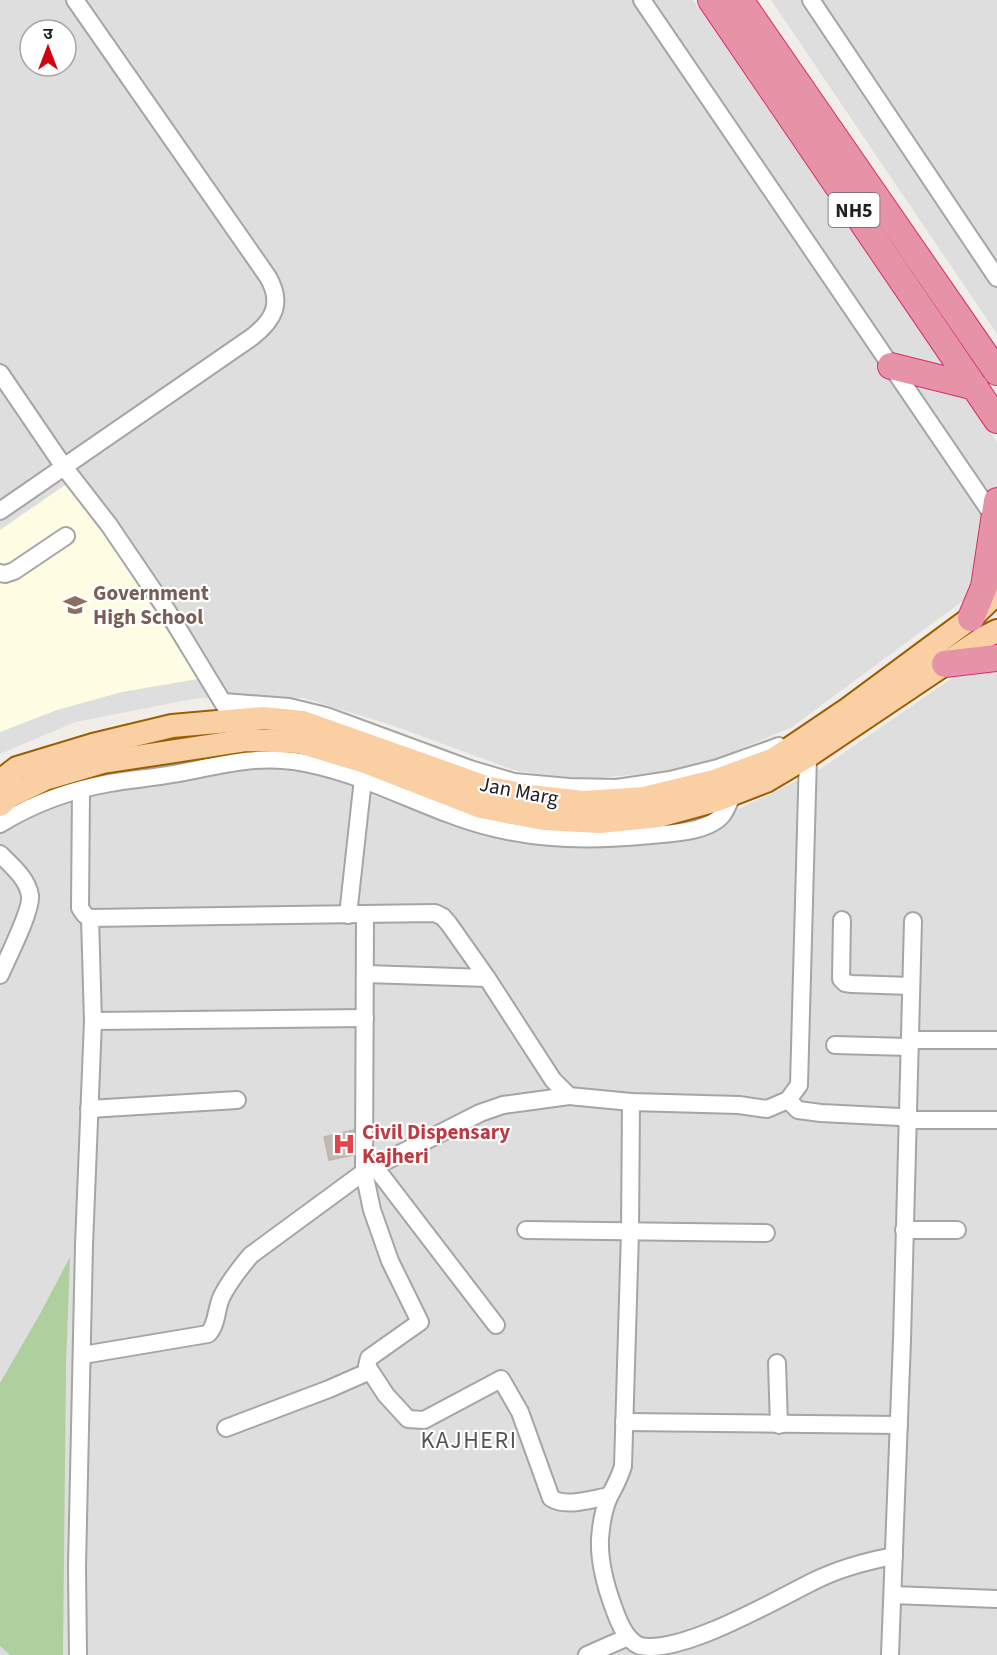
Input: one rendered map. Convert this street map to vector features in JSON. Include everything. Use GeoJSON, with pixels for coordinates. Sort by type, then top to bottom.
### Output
{"type":"FeatureCollection","features":[{"type":"Feature","properties":{"kind":"highway","name":"NH5"},"geometry":{"type":"LineString","coordinates":[[711,0],[997,420]]}},
{"type":"Feature","properties":{"kind":"highway","name":"NH5"},"geometry":{"type":"LineString","coordinates":[[740,0],[997,372]]}},
{"type":"Feature","properties":{"kind":"highway"},"geometry":{"type":"LineString","coordinates":[[891,366],[975,387]]}},
{"type":"Feature","properties":{"kind":"highway"},"geometry":{"type":"LineString","coordinates":[[964,624],[984,587],[996,509]]}},
{"type":"Feature","properties":{"kind":"highway"},"geometry":{"type":"LineString","coordinates":[[945,664],[997,658]]}},
{"type":"Feature","properties":{"kind":"main road","name":"Jan Marg"},"geometry":{"type":"LineString","coordinates":[[0,805],[10,796],[45,779],[103,762],[247,740],[299,742],[364,771],[481,807],[544,819],[600,822],[659,816],[717,800],[766,781],[803,742],[964,624],[997,593]]}},
{"type":"Feature","properties":{"kind":"main road","name":"Jan Marg"},"geometry":{"type":"LineString","coordinates":[[0,781],[17,768],[93,745],[228,711],[303,723],[486,787],[529,796],[584,802],[644,798],[714,781],[774,759],[945,664],[997,631]]}},
{"type":"Feature","properties":{"kind":"street"},"geometry":{"type":"LineString","coordinates":[[0,511],[264,328],[271,320],[276,296],[268,278],[75,0]]}},
{"type":"Feature","properties":{"kind":"street"},"geometry":{"type":"LineString","coordinates":[[642,0],[891,366],[996,509]]}},
{"type":"Feature","properties":{"kind":"street"},"geometry":{"type":"LineString","coordinates":[[811,0],[997,278]]}},
{"type":"Feature","properties":{"kind":"street"},"geometry":{"type":"LineString","coordinates":[[0,373],[161,602],[228,711]]}},
{"type":"Feature","properties":{"kind":"street"},"geometry":{"type":"LineString","coordinates":[[0,573],[14,571],[66,536]]}},
{"type":"Feature","properties":{"kind":"street"},"geometry":{"type":"LineString","coordinates":[[83,1355],[208,1334],[213,1327],[221,1299],[237,1272],[251,1255],[369,1169],[480,1113],[503,1105],[569,1096],[631,1102],[739,1105],[767,1109],[788,1100],[800,1085],[803,742]]}},
{"type":"Feature","properties":{"kind":"street"},"geometry":{"type":"LineString","coordinates":[[0,824],[25,809],[62,794],[109,783],[173,774],[230,762],[266,759],[294,761],[330,769],[364,771],[348,915]]}},
{"type":"Feature","properties":{"kind":"street"},"geometry":{"type":"LineString","coordinates":[[81,790],[80,908],[85,915],[90,918],[435,913],[443,917],[487,978],[553,1080],[569,1096]]}},
{"type":"Feature","properties":{"kind":"street"},"geometry":{"type":"LineString","coordinates":[[0,854],[26,884],[31,897],[0,975]]}},
{"type":"Feature","properties":{"kind":"street"},"geometry":{"type":"LineString","coordinates":[[365,915],[365,1018],[372,1210],[390,1261],[420,1322],[369,1358],[367,1366],[393,1403],[408,1419],[416,1420],[424,1420],[501,1378],[520,1412],[551,1498],[557,1503],[568,1503],[609,1496]]}},
{"type":"Feature","properties":{"kind":"street"},"geometry":{"type":"LineString","coordinates":[[78,1655],[77,1567],[93,1021],[90,918]]}},
{"type":"Feature","properties":{"kind":"street"},"geometry":{"type":"LineString","coordinates":[[842,920],[841,979],[845,983],[911,986]]}},
{"type":"Feature","properties":{"kind":"street"},"geometry":{"type":"LineString","coordinates":[[890,1655],[913,921]]}},
{"type":"Feature","properties":{"kind":"street"},"geometry":{"type":"LineString","coordinates":[[366,974],[487,978]]}},
{"type":"Feature","properties":{"kind":"street"},"geometry":{"type":"LineString","coordinates":[[93,1021],[365,1018]]}},
{"type":"Feature","properties":{"kind":"street"},"geometry":{"type":"LineString","coordinates":[[835,1045],[997,1040]]}},
{"type":"Feature","properties":{"kind":"street"},"geometry":{"type":"LineString","coordinates":[[89,1109],[237,1100]]}},
{"type":"Feature","properties":{"kind":"street"},"geometry":{"type":"LineString","coordinates":[[788,1100],[798,1110],[821,1113],[900,1117],[907,1120],[997,1120]]}},
{"type":"Feature","properties":{"kind":"street"},"geometry":{"type":"LineString","coordinates":[[631,1102],[630,1232],[623,1466],[620,1479],[609,1496],[600,1538],[606,1586],[614,1610],[628,1637],[639,1645],[662,1652],[709,1635],[817,1580],[864,1562],[894,1556]]}},
{"type":"Feature","properties":{"kind":"street"},"geometry":{"type":"LineString","coordinates":[[369,1169],[496,1325]]}},
{"type":"Feature","properties":{"kind":"street"},"geometry":{"type":"LineString","coordinates":[[526,1230],[766,1233]]}},
{"type":"Feature","properties":{"kind":"street"},"geometry":{"type":"LineString","coordinates":[[904,1230],[957,1230]]}},
{"type":"Feature","properties":{"kind":"street"},"geometry":{"type":"LineString","coordinates":[[777,1363],[779,1425]]}},
{"type":"Feature","properties":{"kind":"street"},"geometry":{"type":"LineString","coordinates":[[226,1428],[370,1371]]}},
{"type":"Feature","properties":{"kind":"street"},"geometry":{"type":"LineString","coordinates":[[624,1422],[899,1425]]}},
{"type":"Feature","properties":{"kind":"street"},"geometry":{"type":"LineString","coordinates":[[893,1596],[997,1599]]}},
{"type":"Feature","properties":{"kind":"street"},"geometry":{"type":"LineString","coordinates":[[587,1655],[628,1637]]}},
{"type":"Feature","properties":{"kind":"shaded area"},"geometry":{"type":"Polygon","coordinates":[[[0,0],[693,0],[997,442],[997,563],[987,583],[792,727],[694,769],[587,779],[517,771],[388,724],[304,698],[198,698],[75,722],[0,754],[0,0]]]}},
{"type":"Feature","properties":{"kind":"shaded area"},"geometry":{"type":"Polygon","coordinates":[[[771,0],[997,0],[997,334],[771,0]]]}},
{"type":"Feature","properties":{"kind":"shaded area","name":"Government High School"},"geometry":{"type":"Polygon","coordinates":[[[71,481],[198,679],[122,692],[57,710],[0,732],[0,530],[71,481]]]}},
{"type":"Feature","properties":{"kind":"shaded area"},"geometry":{"type":"Polygon","coordinates":[[[997,647],[997,1655],[0,1655],[0,833],[12,819],[146,758],[287,747],[605,836],[718,819],[819,770],[997,647]]]}},
{"type":"Feature","properties":{"kind":"green space"},"geometry":{"type":"Polygon","coordinates":[[[70,1257],[66,1365],[63,1655],[10,1655],[0,1646],[0,1383],[70,1257]]]}},
{"type":"Feature","properties":{"kind":"building"},"geometry":{"type":"Polygon","coordinates":[[[354,1130],[354,1155],[329,1160],[324,1137],[354,1130]]]}},
{"type":"Feature","properties":{"kind":"place","name":"Government High School"},"geometry":{"type":"Point","coordinates":[75,605]}},
{"type":"Feature","properties":{"kind":"place","name":"Civil Dispensary Kajheri"},"geometry":{"type":"Point","coordinates":[344,1144]}},
{"type":"Feature","properties":{"kind":"district","name":"KAJHERI"},"geometry":{"type":"Point","coordinates":[469,1440]}}]}
